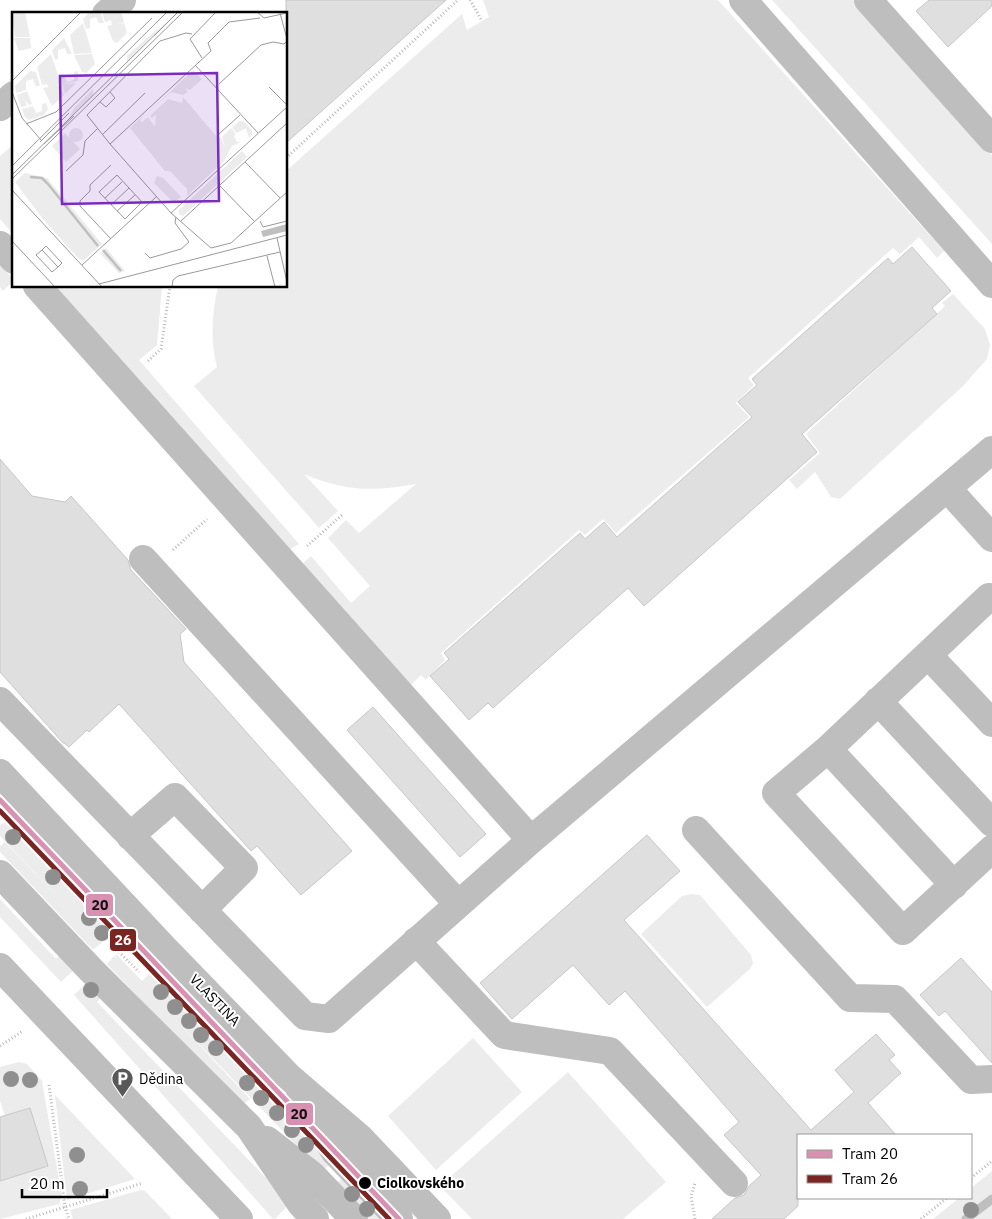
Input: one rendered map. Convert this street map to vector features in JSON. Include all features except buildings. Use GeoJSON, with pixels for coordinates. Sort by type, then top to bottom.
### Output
{"type":"FeatureCollection","features":[{"type":"Feature","properties":{"kind":"street"},"geometry":{"type":"LineString","coordinates":[[108,12],[122,0]]}},
{"type":"Feature","properties":{"kind":"street"},"geometry":{"type":"LineString","coordinates":[[743,0],[992,284]]}},
{"type":"Feature","properties":{"kind":"street"},"geometry":{"type":"LineString","coordinates":[[868,0],[992,139]]}},
{"type":"Feature","properties":{"kind":"street"},"geometry":{"type":"LineString","coordinates":[[0,107],[12,97]]}},
{"type":"Feature","properties":{"kind":"street"},"geometry":{"type":"LineString","coordinates":[[0,245],[12,258]]}},
{"type":"Feature","properties":{"kind":"street"},"geometry":{"type":"LineString","coordinates":[[39,288],[531,840]]}},
{"type":"Feature","properties":{"kind":"street"},"geometry":{"type":"LineString","coordinates":[[0,701],[304,1016],[329,1020],[531,840],[992,450]]}},
{"type":"Feature","properties":{"kind":"street"},"geometry":{"type":"LineString","coordinates":[[947,488],[992,538]]}},
{"type":"Feature","properties":{"kind":"street"},"geometry":{"type":"LineString","coordinates":[[148,564],[458,904]]}},
{"type":"Feature","properties":{"kind":"street"},"geometry":{"type":"LineString","coordinates":[[992,600],[989,597],[828,748],[776,793],[903,931],[992,849]]}},
{"type":"Feature","properties":{"kind":"street"},"geometry":{"type":"LineString","coordinates":[[928,655],[992,723]]}},
{"type":"Feature","properties":{"kind":"street"},"geometry":{"type":"LineString","coordinates":[[878,701],[992,823]]}},
{"type":"Feature","properties":{"kind":"street"},"geometry":{"type":"LineString","coordinates":[[828,748],[954,885]]}},
{"type":"Feature","properties":{"kind":"street","name":"VLASTINA"},"geometry":{"type":"LineString","coordinates":[[5,787],[288,1076],[359,1137],[437,1219]]}},
{"type":"Feature","properties":{"kind":"street"},"geometry":{"type":"LineString","coordinates":[[130,836],[175,797],[244,868],[202,910]]}},
{"type":"Feature","properties":{"kind":"street"},"geometry":{"type":"LineString","coordinates":[[696,830],[850,998],[895,998],[972,1080],[992,1079]]}},
{"type":"Feature","properties":{"kind":"street"},"geometry":{"type":"LineString","coordinates":[[0,874],[91,970],[249,1127],[312,1174],[354,1219]]}},
{"type":"Feature","properties":{"kind":"street"},"geometry":{"type":"LineString","coordinates":[[416,941],[504,1035],[610,1051],[734,1182]]}},
{"type":"Feature","properties":{"kind":"street"},"geometry":{"type":"LineString","coordinates":[[0,967],[239,1219]]}},
{"type":"Feature","properties":{"kind":"street"},"geometry":{"type":"LineString","coordinates":[[288,1076],[335,1152],[399,1219]]}},
{"type":"Feature","properties":{"kind":"street"},"geometry":{"type":"LineString","coordinates":[[249,1127],[301,1204],[315,1219]]}},
{"type":"Feature","properties":{"kind":"path"},"geometry":{"type":"LineString","coordinates":[[288,156],[458,0]]}},
{"type":"Feature","properties":{"kind":"path"},"geometry":{"type":"LineString","coordinates":[[470,0],[481,19]]}},
{"type":"Feature","properties":{"kind":"path"},"geometry":{"type":"LineString","coordinates":[[148,361],[160,350],[170,288]]}},
{"type":"Feature","properties":{"kind":"path"},"geometry":{"type":"LineString","coordinates":[[148,564],[227,500]]}},
{"type":"Feature","properties":{"kind":"path"},"geometry":{"type":"LineString","coordinates":[[323,531],[342,515]]}},
{"type":"Feature","properties":{"kind":"path"},"geometry":{"type":"LineString","coordinates":[[114,947],[139,972]]}},
{"type":"Feature","properties":{"kind":"path"},"geometry":{"type":"LineString","coordinates":[[48,1085],[65,1207],[69,1219]]}},
{"type":"Feature","properties":{"kind":"path"},"geometry":{"type":"LineString","coordinates":[[972,1177],[992,1160]]}},
{"type":"Feature","properties":{"kind":"path"},"geometry":{"type":"LineString","coordinates":[[26,1219],[143,1183]]}},
{"type":"Feature","properties":{"kind":"path"},"geometry":{"type":"LineString","coordinates":[[922,1219],[946,1199]]}},
{"type":"Feature","properties":{"kind":"shaded area"},"geometry":{"type":"Polygon","coordinates":[[[483,0],[718,0],[944,251],[937,258],[919,237],[900,254],[893,248],[748,378],[754,385],[736,403],[749,417],[616,533],[603,519],[585,535],[579,530],[441,653],[445,660],[426,680],[421,675],[411,685],[302,564],[311,556],[351,603],[370,586],[328,538],[346,520],[359,533],[416,484],[372,489],[346,487],[304,474],[338,511],[319,528],[194,386],[217,367],[213,347],[213,326],[218,288],[288,288],[288,169],[462,14],[467,30],[489,17],[483,0]]]}},
{"type":"Feature","properties":{"kind":"shaded area"},"geometry":{"type":"Polygon","coordinates":[[[772,0],[853,0],[992,155],[992,244],[772,0]]]}},
{"type":"Feature","properties":{"kind":"shaded area"},"geometry":{"type":"Polygon","coordinates":[[[12,146],[12,233],[0,219],[0,156],[12,146]]]}},
{"type":"Feature","properties":{"kind":"shaded area"},"geometry":{"type":"Polygon","coordinates":[[[0,265],[12,278],[12,282],[3,291],[0,287],[0,265]]]}},
{"type":"Feature","properties":{"kind":"shaded area"},"geometry":{"type":"Polygon","coordinates":[[[56,288],[162,288],[157,345],[139,360],[299,544],[289,550],[56,288]]]}},
{"type":"Feature","properties":{"kind":"shaded area"},"geometry":{"type":"Polygon","coordinates":[[[953,294],[985,329],[990,345],[987,359],[963,386],[840,499],[831,497],[815,472],[797,489],[789,480],[820,453],[806,434],[945,306],[942,303],[953,294]]]}},
{"type":"Feature","properties":{"kind":"shaded area"},"geometry":{"type":"Polygon","coordinates":[[[8,821],[138,958],[137,961],[112,934],[93,950],[0,852],[0,846],[5,842],[71,911],[0,836],[0,825],[8,821]]]}},
{"type":"Feature","properties":{"kind":"shaded area"},"geometry":{"type":"Polygon","coordinates":[[[25,823],[147,951],[139,958],[18,830],[25,823]]]}},
{"type":"Feature","properties":{"kind":"shaded area"},"geometry":{"type":"Polygon","coordinates":[[[700,895],[751,955],[753,963],[750,969],[707,1007],[641,934],[682,896],[700,895]]]}},
{"type":"Feature","properties":{"kind":"shaded area"},"geometry":{"type":"Polygon","coordinates":[[[0,899],[56,959],[61,954],[76,968],[61,982],[0,917],[0,899]]]}},
{"type":"Feature","properties":{"kind":"shaded area"},"geometry":{"type":"Polygon","coordinates":[[[116,954],[142,981],[152,971],[333,1161],[322,1172],[173,1017],[250,1099],[242,1106],[107,964],[114,956],[117,959],[116,954]]]}},
{"type":"Feature","properties":{"kind":"shaded area"},"geometry":{"type":"Polygon","coordinates":[[[160,964],[268,1077],[261,1085],[153,971],[160,964]]]}},
{"type":"Feature","properties":{"kind":"shaded area"},"geometry":{"type":"Polygon","coordinates":[[[89,980],[104,995],[97,1002],[290,1203],[275,1219],[74,995],[89,980]]]}},
{"type":"Feature","properties":{"kind":"shaded area"},"geometry":{"type":"Polygon","coordinates":[[[473,1038],[522,1092],[436,1170],[388,1116],[473,1038]]]}},
{"type":"Feature","properties":{"kind":"shaded area"},"geometry":{"type":"Polygon","coordinates":[[[19,1062],[27,1064],[42,1081],[62,1197],[59,1204],[0,1219],[0,1181],[30,1108],[5,1116],[0,1101],[0,1067],[19,1062]]]}},
{"type":"Feature","properties":{"kind":"shaded area"},"geometry":{"type":"Polygon","coordinates":[[[568,1072],[666,1182],[623,1219],[472,1219],[440,1186],[568,1072]]]}},
{"type":"Feature","properties":{"kind":"shaded area"},"geometry":{"type":"Polygon","coordinates":[[[55,1095],[135,1179],[67,1200],[55,1095]]]}},
{"type":"Feature","properties":{"kind":"shaded area"},"geometry":{"type":"Polygon","coordinates":[[[992,1171],[992,1219],[933,1219],[958,1199],[972,1199],[972,1187],[992,1171]]]}},
{"type":"Feature","properties":{"kind":"shaded area"},"geometry":{"type":"Polygon","coordinates":[[[345,1175],[387,1219],[366,1219],[334,1186],[345,1175]]]}},
{"type":"Feature","properties":{"kind":"shaded area"},"geometry":{"type":"Polygon","coordinates":[[[141,1190],[145,1191],[172,1219],[73,1219],[70,1210],[141,1190]]]}},
{"type":"Feature","properties":{"kind":"waterway"},"geometry":{"type":"LineString","coordinates":[[966,1219],[992,1199]]}},
{"type":"Feature","properties":{"kind":"tram line","name":"20"},"geometry":{"type":"LineString","coordinates":[[0,800],[399,1219]]}},
{"type":"Feature","properties":{"kind":"tram line","name":"26"},"geometry":{"type":"LineString","coordinates":[[0,811],[389,1219]]}},
{"type":"Feature","properties":{"kind":"place","name":"Dědina"},"geometry":{"type":"Point","coordinates":[123,1098]}},
{"type":"Feature","properties":{"kind":"place","name":"Ciolkovského"},"geometry":{"type":"Point","coordinates":[365,1183]}}]}
